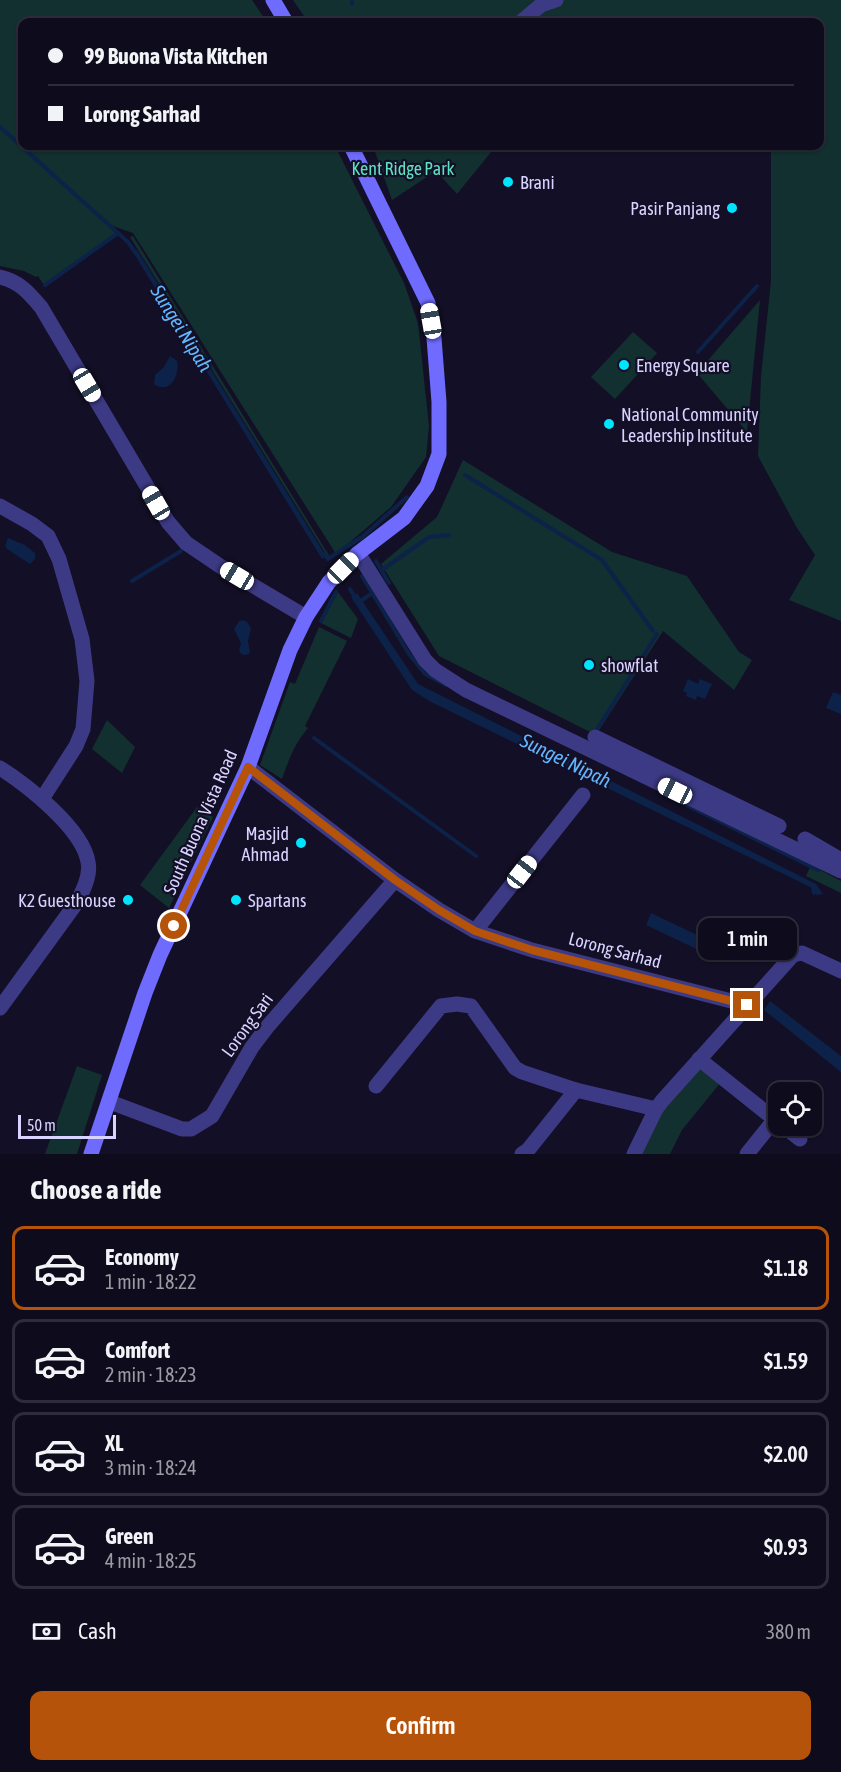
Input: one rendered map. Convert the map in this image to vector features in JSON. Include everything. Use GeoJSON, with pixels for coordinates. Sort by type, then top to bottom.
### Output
{"type":"FeatureCollection","features":[{"type":"Feature","properties":{"kind":"street"},"geometry":{"type":"LineString","coordinates":[[273,0],[284,18]]}},
{"type":"Feature","properties":{"kind":"street"},"geometry":{"type":"LineString","coordinates":[[526,18],[541,5],[556,0]]}},
{"type":"Feature","properties":{"kind":"street","name":"South Buona Vista Road"},"geometry":{"type":"LineString","coordinates":[[91,1154],[152,974],[251,769],[290,651],[306,617],[329,582],[357,554],[404,518],[427,486],[439,454],[439,402],[434,338],[428,303],[353,150]]}},
{"type":"Feature","properties":{"kind":"street"},"geometry":{"type":"LineString","coordinates":[[0,277],[13,280],[41,307],[168,522],[186,543],[306,617]]}},
{"type":"Feature","properties":{"kind":"street"},"geometry":{"type":"LineString","coordinates":[[0,506],[48,536],[59,559],[82,639],[87,681],[83,729],[76,746],[42,799]]}},
{"type":"Feature","properties":{"kind":"street"},"geometry":{"type":"LineString","coordinates":[[357,554],[425,660],[435,670],[466,690],[841,871]]}},
{"type":"Feature","properties":{"kind":"street"},"geometry":{"type":"LineString","coordinates":[[595,738],[778,826]]}},
{"type":"Feature","properties":{"kind":"street"},"geometry":{"type":"LineString","coordinates":[[0,768],[42,799],[86,850],[89,865],[86,882],[77,902],[0,1008]]}},
{"type":"Feature","properties":{"kind":"street","name":"Lorong Sarhad"},"geometry":{"type":"LineString","coordinates":[[251,769],[395,880],[475,931],[532,950],[747,1005]]}},
{"type":"Feature","properties":{"kind":"street"},"geometry":{"type":"LineString","coordinates":[[475,931],[583,795]]}},
{"type":"Feature","properties":{"kind":"street"},"geometry":{"type":"LineString","coordinates":[[805,839],[841,860]]}},
{"type":"Feature","properties":{"kind":"street","name":"Lorong Sari"},"geometry":{"type":"LineString","coordinates":[[110,1102],[183,1129],[191,1128],[212,1116],[252,1047],[268,1026],[395,880]]}},
{"type":"Feature","properties":{"kind":"street"},"geometry":{"type":"LineString","coordinates":[[634,1154],[656,1109],[793,955],[802,953],[841,971]]}},
{"type":"Feature","properties":{"kind":"street"},"geometry":{"type":"LineString","coordinates":[[376,1086],[441,1006],[457,1004],[471,1006],[514,1068],[576,1090],[656,1109]]}},
{"type":"Feature","properties":{"kind":"street"},"geometry":{"type":"LineString","coordinates":[[699,1059],[768,1114]]}},
{"type":"Feature","properties":{"kind":"street"},"geometry":{"type":"LineString","coordinates":[[522,1154],[528,1150],[576,1090]]}},
{"type":"Feature","properties":{"kind":"street"},"geometry":{"type":"LineString","coordinates":[[747,1154],[768,1132]]}},
{"type":"Feature","properties":{"kind":"street"},"geometry":{"type":"LineString","coordinates":[[796,1136],[800,1139]]}},
{"type":"Feature","properties":{"kind":"green space"},"geometry":{"type":"Polygon","coordinates":[[[0,0],[252,0],[264,18],[18,18],[18,150],[337,150],[404,283],[418,323],[429,426],[426,457],[391,507],[336,554],[133,233],[107,224],[116,232],[114,235],[44,285],[38,276],[0,266],[0,0]]]}},
{"type":"Feature","properties":{"kind":"green space"},"geometry":{"type":"Polygon","coordinates":[[[293,0],[841,0],[841,621],[789,600],[815,555],[797,528],[758,456],[761,376],[771,281],[771,150],[824,150],[824,18],[305,18],[293,0]]]}},
{"type":"Feature","properties":{"kind":"green space","name":"Kent Ridge Park"},"geometry":{"type":"Polygon","coordinates":[[[374,150],[493,150],[457,194],[436,171],[392,200],[374,150]]]}},
{"type":"Feature","properties":{"kind":"green space"},"geometry":{"type":"Polygon","coordinates":[[[133,236],[330,557],[329,559],[130,237],[133,236]]]}},
{"type":"Feature","properties":{"kind":"green space"},"geometry":{"type":"Polygon","coordinates":[[[760,300],[747,432],[697,373],[760,300]]]}},
{"type":"Feature","properties":{"kind":"green space","name":"Energy Square"},"geometry":{"type":"Polygon","coordinates":[[[633,332],[657,353],[615,399],[591,377],[633,332]]]}},
{"type":"Feature","properties":{"kind":"green space"},"geometry":{"type":"Polygon","coordinates":[[[463,460],[612,552],[687,576],[739,652],[752,660],[734,690],[663,631],[596,735],[439,656],[381,564],[437,517],[463,460]]]}},
{"type":"Feature","properties":{"kind":"green space"},"geometry":{"type":"Polygon","coordinates":[[[338,592],[358,619],[351,638],[321,623],[338,592]]]}},
{"type":"Feature","properties":{"kind":"green space"},"geometry":{"type":"Polygon","coordinates":[[[319,627],[347,641],[305,726],[308,728],[292,752],[282,779],[260,765],[290,682],[295,684],[319,627]]]}},
{"type":"Feature","properties":{"kind":"green space"},"geometry":{"type":"Polygon","coordinates":[[[107,720],[135,747],[122,773],[92,749],[107,720]]]}},
{"type":"Feature","properties":{"kind":"green space"},"geometry":{"type":"Polygon","coordinates":[[[197,807],[213,817],[169,908],[140,885],[197,807]]]}},
{"type":"Feature","properties":{"kind":"green space"},"geometry":{"type":"Polygon","coordinates":[[[811,865],[841,881],[841,893],[806,876],[811,865]]]}},
{"type":"Feature","properties":{"kind":"green space"},"geometry":{"type":"Polygon","coordinates":[[[77,1066],[102,1075],[77,1154],[45,1154],[77,1066]]]}},
{"type":"Feature","properties":{"kind":"green space"},"geometry":{"type":"Polygon","coordinates":[[[700,1066],[721,1082],[682,1130],[670,1154],[642,1154],[662,1106],[700,1066]]]}},
{"type":"Feature","properties":{"kind":"water"},"geometry":{"type":"Polygon","coordinates":[[[137,250],[326,556],[322,559],[133,252],[137,250]]]}},
{"type":"Feature","properties":{"kind":"water"},"geometry":{"type":"Polygon","coordinates":[[[170,356],[177,361],[177,372],[169,386],[160,387],[154,384],[155,375],[164,367],[170,356]]]}},
{"type":"Feature","properties":{"kind":"water"},"geometry":{"type":"Polygon","coordinates":[[[8,538],[25,545],[35,553],[35,559],[30,564],[7,549],[5,546],[8,538]]]}},
{"type":"Feature","properties":{"kind":"water"},"geometry":{"type":"Polygon","coordinates":[[[357,593],[418,684],[816,884],[823,894],[817,895],[812,888],[429,701],[412,690],[351,597],[357,593]]]}},
{"type":"Feature","properties":{"kind":"water"},"geometry":{"type":"Polygon","coordinates":[[[243,620],[251,628],[248,641],[250,653],[246,655],[241,654],[239,650],[241,643],[234,629],[239,621],[243,620]]]}},
{"type":"Feature","properties":{"kind":"water"},"geometry":{"type":"Polygon","coordinates":[[[688,679],[698,684],[700,679],[712,684],[705,699],[697,696],[696,700],[686,696],[687,693],[683,691],[688,679]]]}},
{"type":"Feature","properties":{"kind":"water"},"geometry":{"type":"Polygon","coordinates":[[[833,692],[841,695],[841,714],[826,708],[833,692]]]}},
{"type":"Feature","properties":{"kind":"water"},"geometry":{"type":"Polygon","coordinates":[[[651,913],[716,944],[711,956],[646,925],[651,913]]]}},
{"type":"Feature","properties":{"kind":"water"},"geometry":{"type":"Polygon","coordinates":[[[770,1001],[841,1056],[841,1072],[764,1010],[770,1001]]]}},
{"type":"Feature","properties":{"kind":"waterway","name":"Sungei Nipah"},"geometry":{"type":"LineString","coordinates":[[0,127],[18,143]]}},
{"type":"Feature","properties":{"kind":"waterway","name":"Sungei Nipah"},"geometry":{"type":"LineString","coordinates":[[26,150],[128,242],[137,255]]}},
{"type":"Feature","properties":{"kind":"waterway"},"geometry":{"type":"LineString","coordinates":[[45,285],[118,233]]}},
{"type":"Feature","properties":{"kind":"waterway"},"geometry":{"type":"LineString","coordinates":[[698,352],[757,286]]}},
{"type":"Feature","properties":{"kind":"waterway"},"geometry":{"type":"LineString","coordinates":[[465,475],[602,560],[653,631]]}},
{"type":"Feature","properties":{"kind":"waterway"},"geometry":{"type":"LineString","coordinates":[[360,539],[407,497]]}},
{"type":"Feature","properties":{"kind":"waterway"},"geometry":{"type":"LineString","coordinates":[[382,570],[429,537],[449,535]]}},
{"type":"Feature","properties":{"kind":"waterway"},"geometry":{"type":"LineString","coordinates":[[324,554],[328,559],[360,538]]}},
{"type":"Feature","properties":{"kind":"waterway"},"geometry":{"type":"LineString","coordinates":[[132,581],[181,551]]}},
{"type":"Feature","properties":{"kind":"waterway"},"geometry":{"type":"LineString","coordinates":[[376,561],[389,583]]}},
{"type":"Feature","properties":{"kind":"waterway"},"geometry":{"type":"LineString","coordinates":[[362,576],[409,654],[425,674],[446,685]]}},
{"type":"Feature","properties":{"kind":"waterway","name":"Sungei Nipah"},"geometry":{"type":"LineString","coordinates":[[350,589],[356,599]]}},
{"type":"Feature","properties":{"kind":"waterway"},"geometry":{"type":"LineString","coordinates":[[321,621],[336,592]]}},
{"type":"Feature","properties":{"kind":"waterway"},"geometry":{"type":"LineString","coordinates":[[359,602],[371,594]]}},
{"type":"Feature","properties":{"kind":"waterway"},"geometry":{"type":"LineString","coordinates":[[596,731],[657,634]]}},
{"type":"Feature","properties":{"kind":"waterway"},"geometry":{"type":"LineString","coordinates":[[314,738],[476,856]]}},
{"type":"Feature","properties":{"kind":"waterway"},"geometry":{"type":"LineString","coordinates":[[668,796],[818,870]]}},
{"type":"Feature","properties":{"kind":"waterway","name":"Sungei Nipah"},"geometry":{"type":"LineString","coordinates":[[813,885],[814,893]]}},
{"type":"Feature","properties":{"kind":"place","name":"Brani"},"geometry":{"type":"Point","coordinates":[508,182]}},
{"type":"Feature","properties":{"kind":"place","name":"Pasir Panjang"},"geometry":{"type":"Point","coordinates":[732,208]}},
{"type":"Feature","properties":{"kind":"place","name":"Energy Square"},"geometry":{"type":"Point","coordinates":[624,365]}},
{"type":"Feature","properties":{"kind":"place","name":"National Community Leadership Institute"},"geometry":{"type":"Point","coordinates":[609,424]}},
{"type":"Feature","properties":{"kind":"place","name":"showflat"},"geometry":{"type":"Point","coordinates":[589,665]}},
{"type":"Feature","properties":{"kind":"place","name":"Masjid Ahmad"},"geometry":{"type":"Point","coordinates":[301,843]}},
{"type":"Feature","properties":{"kind":"place","name":"K2 Guesthouse"},"geometry":{"type":"Point","coordinates":[128,900]}},
{"type":"Feature","properties":{"kind":"place","name":"Spartans"},"geometry":{"type":"Point","coordinates":[236,900]}},
{"type":"Feature","properties":{"kind":"route"},"geometry":{"type":"LineString","coordinates":[[174,926],[248,767],[395,880],[475,931],[532,950],[563,956],[747,1005]]}}]}
